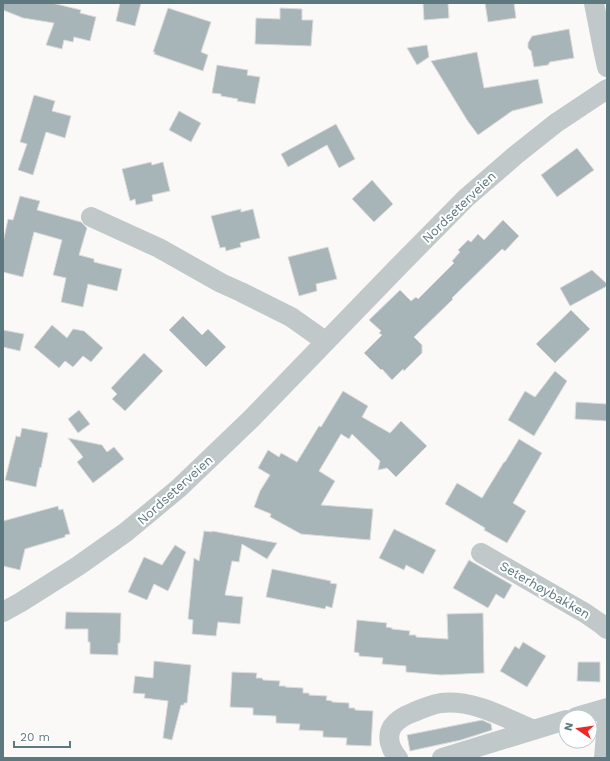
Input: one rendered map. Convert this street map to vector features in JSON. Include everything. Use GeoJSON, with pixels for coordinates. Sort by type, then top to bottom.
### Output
{"type":"FeatureCollection","features":[{"type":"Feature","properties":{"kind":"street"},"geometry":{"type":"LineString","coordinates":[[594,3],[607,67]]}},
{"type":"Feature","properties":{"kind":"street","name":"Nordseterveien"},"geometry":{"type":"LineString","coordinates":[[3,612],[78,566],[149,514],[190,478],[245,425],[398,267],[482,183],[556,123],[607,89]]}},
{"type":"Feature","properties":{"kind":"street"},"geometry":{"type":"LineString","coordinates":[[91,217],[159,248],[221,283],[291,317],[325,342]]}},
{"type":"Feature","properties":{"kind":"street","name":"Seterhøybakken"},"geometry":{"type":"LineString","coordinates":[[481,553],[585,613],[607,628]]}},
{"type":"Feature","properties":{"kind":"street"},"geometry":{"type":"LineString","coordinates":[[398,758],[392,750],[389,739],[392,728],[398,720],[426,706],[442,703],[462,704],[481,708],[501,715],[513,722],[534,730]]}},
{"type":"Feature","properties":{"kind":"street"},"geometry":{"type":"LineString","coordinates":[[447,756],[558,722]]}},
{"type":"Feature","properties":{"kind":"street"},"geometry":{"type":"LineString","coordinates":[[604,758],[607,722]]}},
{"type":"Feature","properties":{"kind":"building"},"geometry":{"type":"Polygon","coordinates":[[[3,3],[52,3],[81,10],[80,13],[96,17],[90,41],[74,37],[73,42],[64,40],[62,49],[46,45],[54,23],[23,18],[3,10],[3,3]]]}},
{"type":"Feature","properties":{"kind":"building"},"geometry":{"type":"Polygon","coordinates":[[[120,3],[141,3],[135,26],[116,21],[120,3]]]}},
{"type":"Feature","properties":{"kind":"building"},"geometry":{"type":"Polygon","coordinates":[[[423,3],[448,3],[449,18],[424,20],[423,3]]]}},
{"type":"Feature","properties":{"kind":"building"},"geometry":{"type":"Polygon","coordinates":[[[485,3],[514,3],[516,18],[488,22],[485,3]]]}},
{"type":"Feature","properties":{"kind":"building"},"geometry":{"type":"Polygon","coordinates":[[[168,8],[211,22],[201,52],[208,55],[203,71],[154,54],[155,52],[153,52],[168,8]]]}},
{"type":"Feature","properties":{"kind":"building"},"geometry":{"type":"Polygon","coordinates":[[[280,8],[302,9],[302,20],[313,20],[311,46],[255,44],[256,18],[280,19],[280,8]]]}},
{"type":"Feature","properties":{"kind":"building"},"geometry":{"type":"Polygon","coordinates":[[[569,29],[574,58],[550,62],[548,65],[534,67],[531,51],[528,48],[528,43],[532,36],[569,29]]]}},
{"type":"Feature","properties":{"kind":"building"},"geometry":{"type":"Polygon","coordinates":[[[427,45],[429,57],[417,65],[407,48],[427,45]]]}},
{"type":"Feature","properties":{"kind":"building"},"geometry":{"type":"Polygon","coordinates":[[[477,52],[484,88],[538,79],[543,103],[512,111],[478,135],[467,120],[431,61],[477,52]]]}},
{"type":"Feature","properties":{"kind":"building"},"geometry":{"type":"Polygon","coordinates":[[[217,65],[248,70],[247,75],[260,77],[255,104],[237,101],[238,99],[212,93],[217,65]]]}},
{"type":"Feature","properties":{"kind":"building"},"geometry":{"type":"Polygon","coordinates":[[[34,95],[55,101],[52,111],[71,116],[65,138],[46,132],[33,175],[18,170],[27,144],[20,142],[34,95]]]}},
{"type":"Feature","properties":{"kind":"building"},"geometry":{"type":"Polygon","coordinates":[[[179,111],[201,123],[191,142],[169,130],[179,111]]]}},
{"type":"Feature","properties":{"kind":"building"},"geometry":{"type":"Polygon","coordinates":[[[336,124],[355,159],[339,168],[327,145],[288,167],[281,154],[336,124]]]}},
{"type":"Feature","properties":{"kind":"building"},"geometry":{"type":"Polygon","coordinates":[[[577,148],[594,170],[557,197],[541,175],[577,148]]]}},
{"type":"Feature","properties":{"kind":"building"},"geometry":{"type":"Polygon","coordinates":[[[151,162],[152,165],[163,162],[170,191],[152,195],[153,201],[136,205],[135,199],[130,201],[122,169],[151,162]]]}},
{"type":"Feature","properties":{"kind":"building"},"geometry":{"type":"Polygon","coordinates":[[[372,180],[393,204],[374,222],[352,199],[372,180]]]}},
{"type":"Feature","properties":{"kind":"building"},"geometry":{"type":"Polygon","coordinates":[[[20,196],[40,201],[37,210],[81,222],[87,228],[79,255],[94,259],[94,262],[122,269],[117,291],[88,284],[83,307],[61,302],[66,278],[53,275],[62,240],[34,232],[23,277],[3,272],[3,243],[8,219],[13,220],[20,196]]]}},
{"type":"Feature","properties":{"kind":"building"},"geometry":{"type":"Polygon","coordinates":[[[241,209],[241,212],[253,209],[260,238],[240,243],[241,247],[226,251],[225,247],[220,248],[211,216],[241,209]]]}},
{"type":"Feature","properties":{"kind":"building"},"geometry":{"type":"Polygon","coordinates":[[[503,220],[519,236],[505,251],[502,249],[414,337],[422,345],[422,353],[404,371],[403,369],[392,380],[364,353],[382,335],[379,333],[381,331],[369,320],[400,290],[411,301],[416,297],[418,299],[454,263],[452,261],[460,252],[458,250],[468,240],[471,242],[478,234],[484,240],[503,220]]]}},
{"type":"Feature","properties":{"kind":"building"},"geometry":{"type":"Polygon","coordinates":[[[328,247],[337,279],[316,284],[317,291],[299,296],[288,257],[328,247]]]}},
{"type":"Feature","properties":{"kind":"building"},"geometry":{"type":"Polygon","coordinates":[[[592,270],[607,284],[607,286],[570,306],[560,288],[592,270]]]}},
{"type":"Feature","properties":{"kind":"building"},"geometry":{"type":"Polygon","coordinates":[[[571,310],[590,329],[555,363],[536,344],[571,310]]]}},
{"type":"Feature","properties":{"kind":"building"},"geometry":{"type":"Polygon","coordinates":[[[183,316],[202,335],[208,329],[226,347],[206,367],[169,330],[183,316]]]}},
{"type":"Feature","properties":{"kind":"building"},"geometry":{"type":"Polygon","coordinates":[[[52,325],[67,338],[73,329],[84,331],[103,348],[91,362],[83,356],[73,367],[65,361],[59,368],[34,347],[52,325]]]}},
{"type":"Feature","properties":{"kind":"building"},"geometry":{"type":"Polygon","coordinates":[[[3,330],[24,334],[20,351],[3,347],[3,330]]]}},
{"type":"Feature","properties":{"kind":"building"},"geometry":{"type":"Polygon","coordinates":[[[144,353],[163,371],[125,411],[112,399],[117,394],[111,388],[144,353]]]}},
{"type":"Feature","properties":{"kind":"building"},"geometry":{"type":"Polygon","coordinates":[[[555,371],[567,381],[534,436],[508,420],[525,391],[535,397],[555,371]]]}},
{"type":"Feature","properties":{"kind":"building"},"geometry":{"type":"Polygon","coordinates":[[[343,391],[368,406],[362,417],[390,433],[401,421],[427,446],[396,477],[387,468],[378,470],[380,461],[352,434],[349,439],[341,434],[319,471],[335,481],[321,505],[373,509],[370,540],[301,534],[270,517],[271,514],[254,507],[260,491],[270,475],[258,468],[268,450],[279,457],[281,453],[297,462],[343,391]]]}},
{"type":"Feature","properties":{"kind":"building"},"geometry":{"type":"Polygon","coordinates":[[[576,402],[607,404],[607,421],[575,419],[576,402]]]}},
{"type":"Feature","properties":{"kind":"building"},"geometry":{"type":"Polygon","coordinates":[[[79,410],[90,424],[78,433],[68,419],[79,410]]]}},
{"type":"Feature","properties":{"kind":"building"},"geometry":{"type":"Polygon","coordinates":[[[22,428],[48,433],[36,487],[5,480],[16,436],[20,437],[22,428]]]}},
{"type":"Feature","properties":{"kind":"building"},"geometry":{"type":"Polygon","coordinates":[[[68,438],[102,445],[107,452],[114,447],[124,459],[93,483],[77,462],[83,457],[68,438]]]}},
{"type":"Feature","properties":{"kind":"building"},"geometry":{"type":"Polygon","coordinates":[[[519,439],[542,453],[513,503],[526,511],[507,543],[484,530],[485,528],[445,504],[457,483],[482,498],[519,439]]]}},
{"type":"Feature","properties":{"kind":"building"},"geometry":{"type":"Polygon","coordinates":[[[58,506],[59,510],[63,509],[70,534],[65,535],[65,537],[25,549],[20,570],[3,566],[3,521],[58,506]]]}},
{"type":"Feature","properties":{"kind":"building"},"geometry":{"type":"Polygon","coordinates":[[[394,529],[436,550],[423,574],[406,565],[404,570],[379,558],[394,529]]]}},
{"type":"Feature","properties":{"kind":"building"},"geometry":{"type":"Polygon","coordinates":[[[204,531],[212,531],[277,543],[267,559],[242,544],[239,562],[232,561],[225,595],[243,597],[240,624],[218,622],[216,636],[192,634],[193,620],[188,619],[194,558],[199,561],[204,531]]]}},
{"type":"Feature","properties":{"kind":"building"},"geometry":{"type":"Polygon","coordinates":[[[175,545],[186,552],[168,591],[154,584],[147,600],[128,592],[144,557],[162,565],[175,545]]]}},
{"type":"Feature","properties":{"kind":"building"},"geometry":{"type":"Polygon","coordinates":[[[469,560],[512,585],[504,599],[496,594],[488,608],[453,588],[469,560]]]}},
{"type":"Feature","properties":{"kind":"building"},"geometry":{"type":"Polygon","coordinates":[[[272,569],[331,581],[330,583],[337,584],[332,608],[326,606],[325,609],[266,597],[272,569]]]}},
{"type":"Feature","properties":{"kind":"building"},"geometry":{"type":"Polygon","coordinates":[[[66,612],[121,613],[118,655],[90,654],[88,629],[65,629],[66,612]]]}},
{"type":"Feature","properties":{"kind":"building"},"geometry":{"type":"Polygon","coordinates":[[[483,613],[484,673],[441,675],[406,672],[406,666],[382,664],[383,658],[359,656],[359,653],[354,652],[357,620],[387,623],[386,627],[410,631],[409,635],[416,635],[416,637],[448,639],[447,614],[483,613]]]}},
{"type":"Feature","properties":{"kind":"building"},"geometry":{"type":"Polygon","coordinates":[[[523,642],[546,656],[527,687],[500,671],[515,646],[519,649],[523,642]]]}},
{"type":"Feature","properties":{"kind":"building"},"geometry":{"type":"Polygon","coordinates":[[[154,661],[191,665],[187,703],[181,705],[172,740],[163,738],[168,701],[144,698],[145,694],[133,693],[135,676],[153,678],[154,661]]]}},
{"type":"Feature","properties":{"kind":"building"},"geometry":{"type":"Polygon","coordinates":[[[578,662],[600,662],[600,682],[577,681],[578,662]]]}},
{"type":"Feature","properties":{"kind":"building"},"geometry":{"type":"Polygon","coordinates":[[[232,672],[257,673],[256,678],[280,681],[279,686],[303,688],[303,693],[309,693],[309,695],[327,696],[326,700],[332,702],[349,703],[349,708],[355,708],[355,710],[373,711],[371,746],[346,745],[347,738],[323,737],[323,731],[299,730],[300,724],[276,723],[276,716],[253,715],[253,708],[230,707],[232,672]]]}},
{"type":"Feature","properties":{"kind":"building"},"geometry":{"type":"Polygon","coordinates":[[[482,720],[491,724],[492,730],[461,740],[410,751],[407,735],[482,720]]]}}]}
